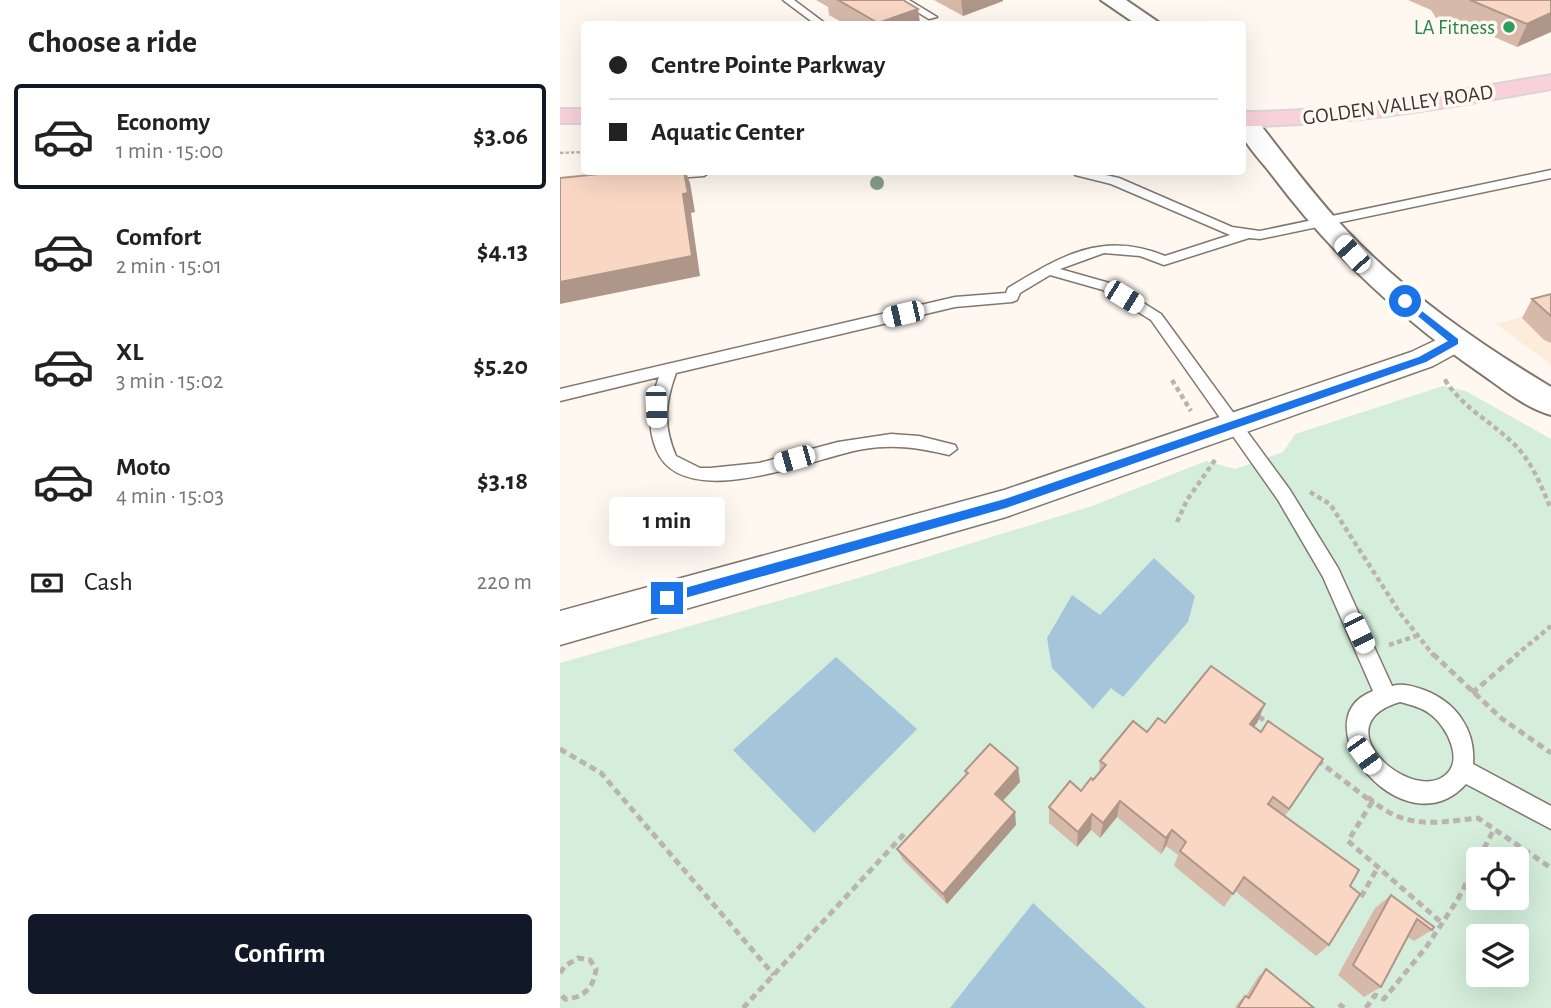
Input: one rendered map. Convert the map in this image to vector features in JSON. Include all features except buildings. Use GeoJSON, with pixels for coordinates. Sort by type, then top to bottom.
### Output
{"type":"FeatureCollection","features":[{"type":"Feature","properties":{"kind":"main road","name":"GOLDEN VALLEY ROAD"},"geometry":{"type":"LineString","coordinates":[[1246,119],[1289,119],[1411,106],[1551,82]]}},
{"type":"Feature","properties":{"kind":"main road"},"geometry":{"type":"LineString","coordinates":[[560,116],[581,116]]}},
{"type":"Feature","properties":{"kind":"main road"},"geometry":{"type":"LineString","coordinates":[[560,137],[581,137]]}},
{"type":"Feature","properties":{"kind":"street"},"geometry":{"type":"LineString","coordinates":[[1111,0],[1145,21]]}},
{"type":"Feature","properties":{"kind":"street"},"geometry":{"type":"LineString","coordinates":[[1246,123],[1325,223],[1388,288],[1455,341],[1551,403]]}},
{"type":"Feature","properties":{"kind":"street"},"geometry":{"type":"LineString","coordinates":[[560,628],[982,510],[1422,359],[1455,341]]}},
{"type":"Feature","properties":{"kind":"lane"},"geometry":{"type":"LineString","coordinates":[[788,0],[817,21]]}},
{"type":"Feature","properties":{"kind":"lane"},"geometry":{"type":"LineString","coordinates":[[902,0],[932,17]]}},
{"type":"Feature","properties":{"kind":"lane"},"geometry":{"type":"LineString","coordinates":[[560,395],[955,302],[1012,298],[1013,291],[1086,252],[1118,247],[1145,250],[1164,261],[1247,234],[1284,232],[1551,174]]}},
{"type":"Feature","properties":{"kind":"lane"},"geometry":{"type":"LineString","coordinates":[[650,177],[672,175]]}},
{"type":"Feature","properties":{"kind":"lane"},"geometry":{"type":"LineString","coordinates":[[1091,175],[1115,181],[1229,230],[1247,234]]}},
{"type":"Feature","properties":{"kind":"lane"},"geometry":{"type":"LineString","coordinates":[[1048,270],[1108,288],[1156,317],[1284,495],[1331,574],[1385,694]]}},
{"type":"Feature","properties":{"kind":"lane"},"geometry":{"type":"LineString","coordinates":[[670,369],[656,407],[657,433],[669,460],[700,474],[750,471],[837,447],[889,439],[932,443],[949,449]]}},
{"type":"Feature","properties":{"kind":"lane"},"geometry":{"type":"LineString","coordinates":[[1385,694],[1415,695],[1444,712],[1455,725],[1462,740],[1465,755],[1462,770],[1454,782],[1441,790],[1425,793],[1407,790],[1390,782],[1374,770],[1364,755],[1358,739],[1357,723],[1362,710],[1372,700],[1385,694]]}},
{"type":"Feature","properties":{"kind":"lane"},"geometry":{"type":"LineString","coordinates":[[1462,770],[1551,818]]}},
{"type":"Feature","properties":{"kind":"path"},"geometry":{"type":"LineString","coordinates":[[560,153],[581,152]]}},
{"type":"Feature","properties":{"kind":"path"},"geometry":{"type":"LineString","coordinates":[[1444,379],[1453,394],[1514,444],[1529,461],[1551,509]]}},
{"type":"Feature","properties":{"kind":"path"},"geometry":{"type":"LineString","coordinates":[[1177,522],[1187,500],[1219,453]]}},
{"type":"Feature","properties":{"kind":"path"},"geometry":{"type":"LineString","coordinates":[[1304,485],[1311,493],[1330,504],[1416,636],[1472,693],[1551,753]]}},
{"type":"Feature","properties":{"kind":"path"},"geometry":{"type":"LineString","coordinates":[[1472,693],[1551,626]]}},
{"type":"Feature","properties":{"kind":"path"},"geometry":{"type":"LineString","coordinates":[[1258,716],[1279,732]]}},
{"type":"Feature","properties":{"kind":"path"},"geometry":{"type":"LineString","coordinates":[[560,749],[601,773],[774,975]]}},
{"type":"Feature","properties":{"kind":"path"},"geometry":{"type":"LineString","coordinates":[[1310,755],[1372,802],[1348,841],[1442,923]]}},
{"type":"Feature","properties":{"kind":"path"},"geometry":{"type":"LineString","coordinates":[[1366,1008],[1376,995],[1384,999],[1442,923],[1458,899],[1494,829]]}},
{"type":"Feature","properties":{"kind":"path"},"geometry":{"type":"LineString","coordinates":[[743,1008],[905,833]]}},
{"type":"Feature","properties":{"kind":"path"},"geometry":{"type":"LineString","coordinates":[[1362,897],[1378,867]]}},
{"type":"Feature","properties":{"kind":"path"},"geometry":{"type":"LineString","coordinates":[[560,973],[565,966],[578,958],[590,960],[596,970],[592,984],[583,995],[565,999],[560,994]]}},
{"type":"Feature","properties":{"kind":"shaded area"},"geometry":{"type":"Polygon","coordinates":[[[1551,309],[1551,365],[1496,324],[1551,309]]]}},
{"type":"Feature","properties":{"kind":"green space"},"geometry":{"type":"Polygon","coordinates":[[[1443,386],[1466,391],[1551,439],[1551,1008],[560,1008],[560,663],[865,576],[1092,506],[1206,461],[1235,469],[1283,452],[1295,434],[1443,386]]]}},
{"type":"Feature","properties":{"kind":"water"},"geometry":{"type":"Polygon","coordinates":[[[1154,558],[1195,596],[1188,622],[1123,697],[1111,688],[1093,709],[1052,668],[1047,638],[1072,595],[1100,615],[1154,558]]]}},
{"type":"Feature","properties":{"kind":"water"},"geometry":{"type":"Polygon","coordinates":[[[836,657],[917,729],[814,833],[733,750],[836,657]]]}},
{"type":"Feature","properties":{"kind":"water"},"geometry":{"type":"Polygon","coordinates":[[[1033,903],[1146,1008],[950,1008],[1033,903]]]}},
{"type":"Feature","properties":{"kind":"place","name":"LA Fitness"},"geometry":{"type":"Point","coordinates":[1509,27]}},
{"type":"Feature","properties":{"kind":"route"},"geometry":{"type":"LineString","coordinates":[[667,598],[1006,503],[1422,359],[1455,341],[1405,301]]}}]}
